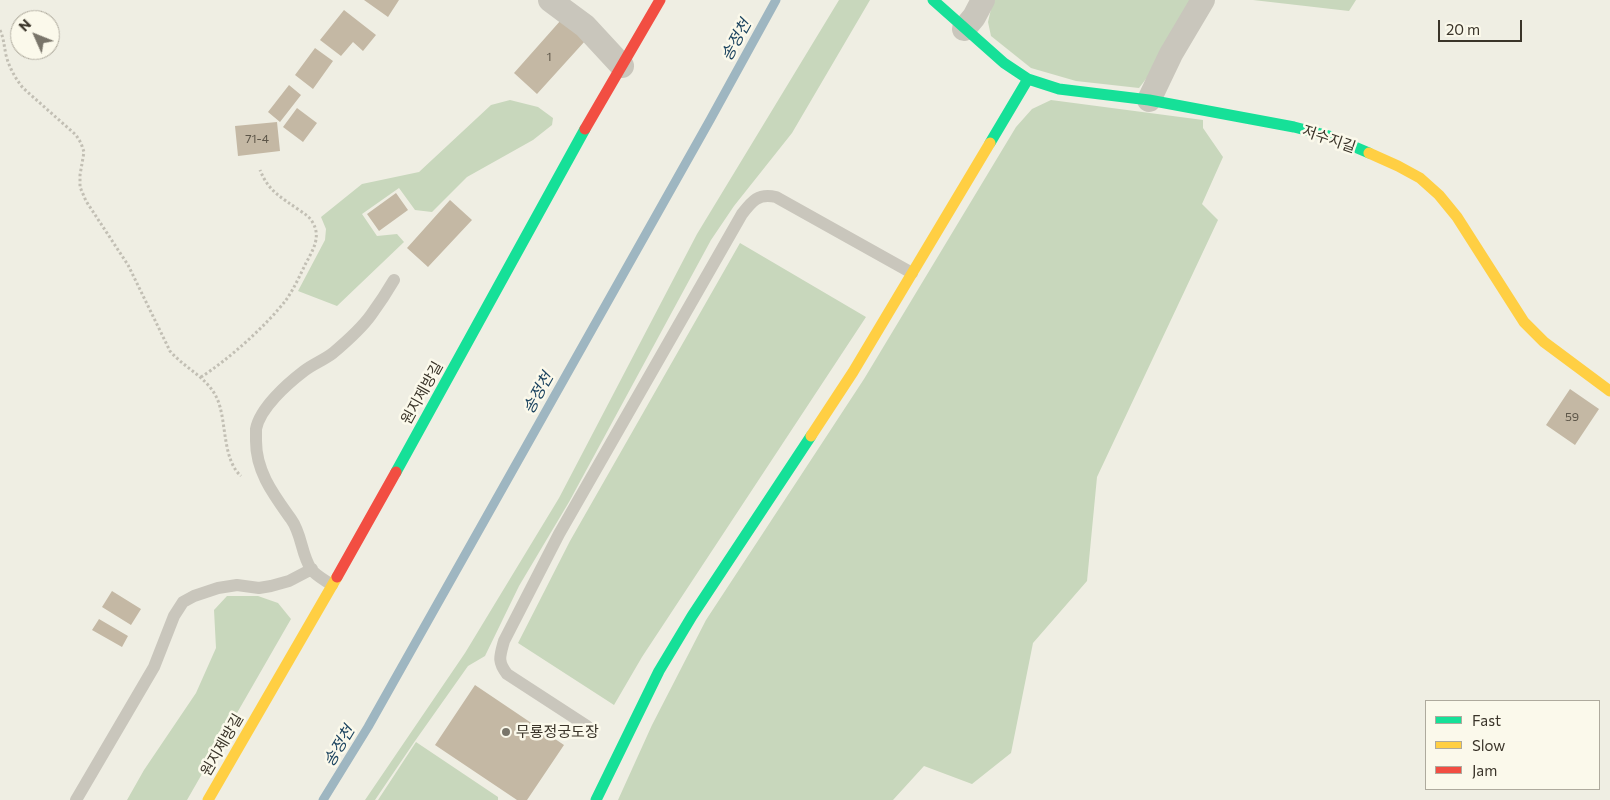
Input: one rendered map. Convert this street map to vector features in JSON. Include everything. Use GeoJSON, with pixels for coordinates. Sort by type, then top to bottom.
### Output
{"type":"FeatureCollection","features":[{"type":"Feature","properties":{"kind":"street"},"geometry":{"type":"LineString","coordinates":[[550,0],[585,26],[622,66]]}},
{"type":"Feature","properties":{"kind":"street","name":"원지제방길"},"geometry":{"type":"LineString","coordinates":[[208,800],[332,584],[660,0]]}},
{"type":"Feature","properties":{"kind":"street","name":"저수지길"},"geometry":{"type":"LineString","coordinates":[[933,0],[1004,63],[1028,79],[1059,89],[1149,100],[1294,127],[1329,136],[1398,166],[1420,178],[1439,195],[1457,217],[1524,322],[1544,342],[1610,391]]}},
{"type":"Feature","properties":{"kind":"street"},"geometry":{"type":"LineString","coordinates":[[964,29],[974,17],[983,0]]}},
{"type":"Feature","properties":{"kind":"street"},"geometry":{"type":"LineString","coordinates":[[1149,100],[1171,54],[1203,0]]}},
{"type":"Feature","properties":{"kind":"street"},"geometry":{"type":"LineString","coordinates":[[596,800],[660,671],[692,616],[853,372],[1028,79]]}},
{"type":"Feature","properties":{"kind":"lane"},"geometry":{"type":"LineString","coordinates":[[587,726],[507,674],[501,665],[499,657],[504,641],[559,534],[742,214],[754,200],[761,196],[776,197],[912,274]]}},
{"type":"Feature","properties":{"kind":"lane"},"geometry":{"type":"LineString","coordinates":[[332,584],[312,569],[294,522],[271,490],[257,460],[256,429],[263,414],[290,382],[306,369],[330,355],[350,338],[370,316],[394,280]]}},
{"type":"Feature","properties":{"kind":"lane"},"geometry":{"type":"LineString","coordinates":[[76,800],[154,667],[174,616],[183,602],[218,588],[237,586],[259,588],[271,586],[289,581],[312,569]]}},
{"type":"Feature","properties":{"kind":"path"},"geometry":{"type":"LineString","coordinates":[[0,30],[4,40],[6,55],[16,80],[76,135],[81,143],[84,152],[80,187],[86,200],[128,265],[170,350],[176,358],[201,378],[216,396],[221,408],[233,467],[246,479],[271,490]]}},
{"type":"Feature","properties":{"kind":"path"},"geometry":{"type":"LineString","coordinates":[[201,378],[258,330],[287,300],[315,246],[317,235],[314,224],[309,217],[274,192],[265,182],[260,170]]}},
{"type":"Feature","properties":{"kind":"green space"},"geometry":{"type":"Polygon","coordinates":[[[839,0],[870,0],[792,133],[734,206],[711,240],[569,502],[519,586],[485,656],[468,666],[375,800],[365,800],[465,653],[559,498],[697,234],[839,0]]]}},
{"type":"Feature","properties":{"kind":"green space"},"geometry":{"type":"Polygon","coordinates":[[[993,0],[1192,0],[1153,70],[1139,88],[1076,81],[1031,68],[991,36],[988,22],[993,0]]]}},
{"type":"Feature","properties":{"kind":"green space"},"geometry":{"type":"Polygon","coordinates":[[[1253,0],[1356,0],[1349,11],[1253,0]]]}},
{"type":"Feature","properties":{"kind":"green space"},"geometry":{"type":"Polygon","coordinates":[[[510,100],[538,107],[553,118],[552,125],[533,140],[467,177],[432,212],[415,210],[399,188],[362,214],[377,236],[397,234],[404,242],[337,306],[298,291],[325,240],[326,229],[321,217],[362,184],[419,172],[491,105],[510,100]]]}},
{"type":"Feature","properties":{"kind":"green space"},"geometry":{"type":"Polygon","coordinates":[[[1051,100],[1203,120],[1203,128],[1223,157],[1202,204],[1218,220],[1097,477],[1087,581],[1033,643],[1011,753],[972,784],[924,766],[893,800],[618,800],[652,725],[706,620],[864,379],[1016,127],[1032,109],[1051,100]]]}},
{"type":"Feature","properties":{"kind":"green space"},"geometry":{"type":"Polygon","coordinates":[[[740,243],[866,317],[642,657],[614,705],[518,643],[570,541],[740,243]]]}},
{"type":"Feature","properties":{"kind":"green space"},"geometry":{"type":"Polygon","coordinates":[[[227,596],[258,596],[278,603],[291,619],[187,800],[127,800],[144,770],[196,693],[216,648],[214,610],[227,596]]]}},
{"type":"Feature","properties":{"kind":"green space"},"geometry":{"type":"Polygon","coordinates":[[[416,742],[498,797],[498,800],[378,800],[416,742]]]}},
{"type":"Feature","properties":{"kind":"building"},"geometry":{"type":"Polygon","coordinates":[[[364,0],[399,0],[388,17],[364,0]]]}},
{"type":"Feature","properties":{"kind":"building"},"geometry":{"type":"Polygon","coordinates":[[[344,10],[376,35],[363,51],[353,42],[341,56],[320,40],[344,10]]]}},
{"type":"Feature","properties":{"kind":"building"},"geometry":{"type":"Polygon","coordinates":[[[561,20],[585,41],[537,94],[514,73],[561,20]]]}},
{"type":"Feature","properties":{"kind":"building"},"geometry":{"type":"Polygon","coordinates":[[[315,48],[333,61],[313,89],[295,75],[315,48]]]}},
{"type":"Feature","properties":{"kind":"building"},"geometry":{"type":"Polygon","coordinates":[[[289,85],[301,95],[280,122],[268,112],[289,85]]]}},
{"type":"Feature","properties":{"kind":"building"},"geometry":{"type":"Polygon","coordinates":[[[297,108],[317,123],[303,142],[283,127],[297,108]]]}},
{"type":"Feature","properties":{"kind":"building"},"geometry":{"type":"Polygon","coordinates":[[[277,122],[280,151],[238,156],[235,126],[277,122]]]}},
{"type":"Feature","properties":{"kind":"building"},"geometry":{"type":"Polygon","coordinates":[[[396,193],[408,210],[379,231],[367,214],[396,193]]]}},
{"type":"Feature","properties":{"kind":"building"},"geometry":{"type":"Polygon","coordinates":[[[450,200],[472,220],[428,267],[407,248],[450,200]]]}},
{"type":"Feature","properties":{"kind":"building"},"geometry":{"type":"Polygon","coordinates":[[[1570,389],[1599,409],[1575,445],[1546,425],[1570,389]]]}},
{"type":"Feature","properties":{"kind":"building"},"geometry":{"type":"Polygon","coordinates":[[[112,591],[141,609],[131,625],[102,607],[112,591]]]}},
{"type":"Feature","properties":{"kind":"building"},"geometry":{"type":"Polygon","coordinates":[[[99,619],[128,636],[122,647],[92,630],[99,619]]]}},
{"type":"Feature","properties":{"kind":"building"},"geometry":{"type":"Polygon","coordinates":[[[475,685],[564,745],[527,800],[517,800],[435,745],[475,685]]]}},
{"type":"Feature","properties":{"kind":"waterway","name":"송정천"},"geometry":{"type":"LineString","coordinates":[[323,800],[368,727],[776,0]]}},
{"type":"Feature","properties":{"kind":"traffic: fast"},"geometry":{"type":"LineString","coordinates":[[933,0],[1004,63],[1028,79],[1059,89],[1149,100],[1294,127],[1329,136],[1369,153]]}},
{"type":"Feature","properties":{"kind":"traffic: fast"},"geometry":{"type":"LineString","coordinates":[[990,143],[1028,79]]}},
{"type":"Feature","properties":{"kind":"traffic: fast"},"geometry":{"type":"LineString","coordinates":[[396,472],[585,129]]}},
{"type":"Feature","properties":{"kind":"traffic: fast"},"geometry":{"type":"LineString","coordinates":[[596,800],[659,671],[692,616],[811,436]]}},
{"type":"Feature","properties":{"kind":"traffic: slow"},"geometry":{"type":"LineString","coordinates":[[811,436],[853,372],[990,143]]}},
{"type":"Feature","properties":{"kind":"traffic: slow"},"geometry":{"type":"LineString","coordinates":[[1369,153],[1420,178],[1439,195],[1457,217],[1524,322],[1544,342],[1610,391]]}},
{"type":"Feature","properties":{"kind":"traffic: slow"},"geometry":{"type":"LineString","coordinates":[[208,800],[337,577]]}},
{"type":"Feature","properties":{"kind":"traffic: jam"},"geometry":{"type":"LineString","coordinates":[[585,129],[660,0]]}},
{"type":"Feature","properties":{"kind":"traffic: jam"},"geometry":{"type":"LineString","coordinates":[[337,577],[396,472]]}},
{"type":"Feature","properties":{"kind":"place","name":"무룡정궁도장"},"geometry":{"type":"Point","coordinates":[506,732]}}]}
